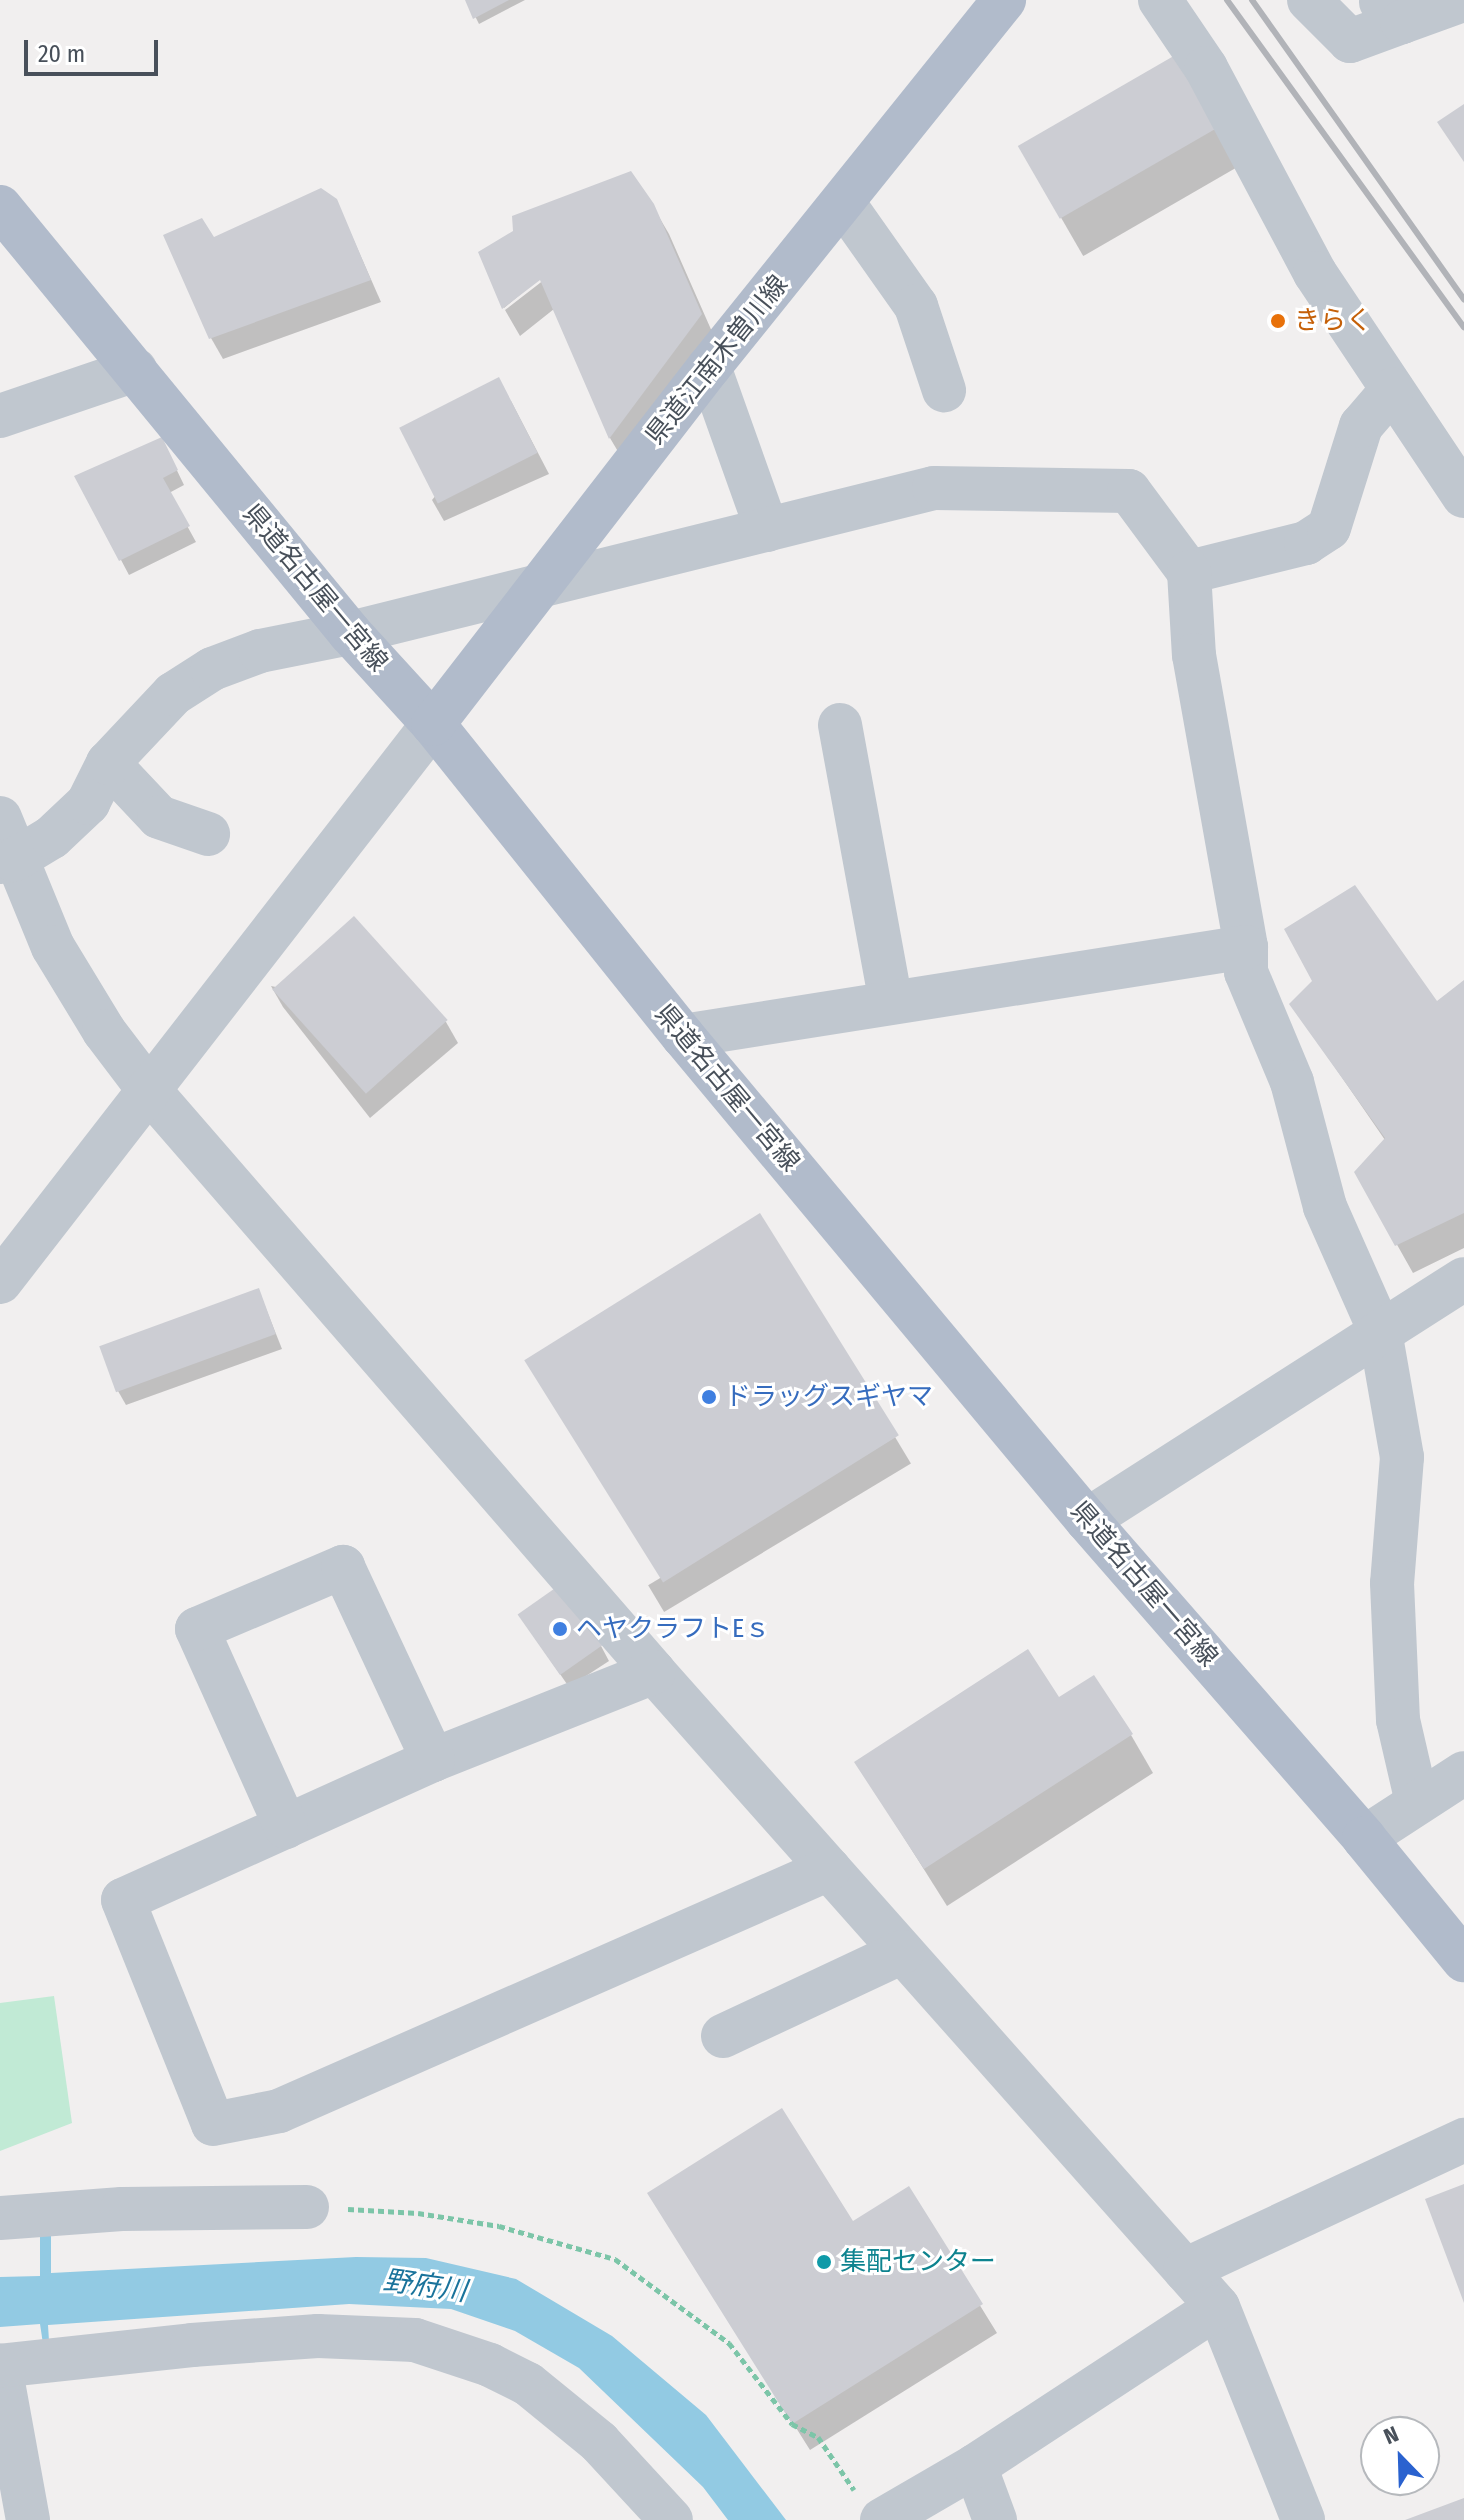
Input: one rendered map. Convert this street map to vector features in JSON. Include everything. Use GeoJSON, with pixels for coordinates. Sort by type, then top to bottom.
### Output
{"type":"FeatureCollection","features":[{"type":"Feature","properties":{"kind":"main road","name":"県道江南木曽川線"},"geometry":{"type":"LineString","coordinates":[[433,724],[709,367],[844,204],[1004,0]]}},
{"type":"Feature","properties":{"kind":"main road","name":"県道名古屋一宮線"},"geometry":{"type":"LineString","coordinates":[[0,207],[350,633],[433,724],[683,1036],[1087,1520],[1364,1838],[1464,1960]]}},
{"type":"Feature","properties":{"kind":"street"},"geometry":{"type":"LineString","coordinates":[[1160,0],[1206,68],[1315,273],[1464,496]]}},
{"type":"Feature","properties":{"kind":"street"},"geometry":{"type":"LineString","coordinates":[[1309,0],[1350,41],[1390,11],[1463,0]]}},
{"type":"Feature","properties":{"kind":"street"},"geometry":{"type":"LineString","coordinates":[[844,204],[916,306],[944,390]]}},
{"type":"Feature","properties":{"kind":"street"},"geometry":{"type":"LineString","coordinates":[[709,367],[767,530]]}},
{"type":"Feature","properties":{"kind":"street"},"geometry":{"type":"LineString","coordinates":[[0,416],[135,370]]}},
{"type":"Feature","properties":{"kind":"street"},"geometry":{"type":"LineString","coordinates":[[1189,572],[1306,543],[1329,528],[1361,426],[1392,390]]}},
{"type":"Feature","properties":{"kind":"street"},"geometry":{"type":"LineString","coordinates":[[7,861],[52,837],[88,803],[108,763],[173,694],[212,669],[260,651],[350,633],[934,488],[1129,491],[1189,572],[1194,655],[1246,947],[1246,972],[1292,1082],[1325,1207],[1380,1331],[1402,1457],[1392,1583],[1398,1720],[1417,1802]]}},
{"type":"Feature","properties":{"kind":"street"},"geometry":{"type":"LineString","coordinates":[[0,1282],[433,724]]}},
{"type":"Feature","properties":{"kind":"street"},"geometry":{"type":"LineString","coordinates":[[840,725],[891,1002]]}},
{"type":"Feature","properties":{"kind":"street"},"geometry":{"type":"LineString","coordinates":[[108,763],[159,817],[208,834]]}},
{"type":"Feature","properties":{"kind":"street"},"geometry":{"type":"LineString","coordinates":[[0,818],[7,861],[53,947],[104,1031],[148,1089],[654,1672],[1218,2307],[1303,2520]]}},
{"type":"Feature","properties":{"kind":"street"},"geometry":{"type":"LineString","coordinates":[[683,1036],[1246,947]]}},
{"type":"Feature","properties":{"kind":"street"},"geometry":{"type":"LineString","coordinates":[[1087,1520],[1464,1279]]}},
{"type":"Feature","properties":{"kind":"street"},"geometry":{"type":"LineString","coordinates":[[286,1827],[197,1629],[343,1567],[433,1760]]}},
{"type":"Feature","properties":{"kind":"street"},"geometry":{"type":"LineString","coordinates":[[654,1672],[433,1760],[123,1900],[213,2124],[279,2111],[829,1869]]}},
{"type":"Feature","properties":{"kind":"street"},"geometry":{"type":"LineString","coordinates":[[1364,1838],[1464,1773]]}},
{"type":"Feature","properties":{"kind":"street"},"geometry":{"type":"LineString","coordinates":[[723,2036],[902,1952]]}},
{"type":"Feature","properties":{"kind":"street"},"geometry":{"type":"LineString","coordinates":[[1185,2270],[1464,2140]]}},
{"type":"Feature","properties":{"kind":"street"},"geometry":{"type":"LineString","coordinates":[[0,2218],[122,2209],[307,2207]]}},
{"type":"Feature","properties":{"kind":"street"},"geometry":{"type":"LineString","coordinates":[[870,2508],[975,2466],[1218,2307]]}},
{"type":"Feature","properties":{"kind":"street"},"geometry":{"type":"LineString","coordinates":[[28,2520],[0,2366],[192,2345],[318,2336],[415,2340],[490,2365],[515,2378],[599,2442],[671,2520]]}},
{"type":"Feature","properties":{"kind":"street"},"geometry":{"type":"LineString","coordinates":[[975,2466],[995,2520]]}},
{"type":"Feature","properties":{"kind":"path"},"geometry":{"type":"LineString","coordinates":[[307,2207],[418,2213],[499,2226],[615,2259],[729,2343],[792,2424],[818,2437],[870,2508]]}},
{"type":"Feature","properties":{"kind":"green space"},"geometry":{"type":"Polygon","coordinates":[[[54,1996],[72,2123],[0,2151],[0,2003],[54,1996]]]}},
{"type":"Feature","properties":{"kind":"water","name":"野府川"},"geometry":{"type":"Polygon","coordinates":[[[40,2230],[51,2230],[51,2273],[356,2257],[426,2258],[516,2279],[612,2336],[706,2415],[786,2520],[728,2520],[703,2487],[579,2368],[515,2331],[451,2309],[349,2304],[48,2325],[50,2357],[45,2357],[40,2324],[0,2327],[0,2277],[40,2276],[40,2230]]]}},
{"type":"Feature","properties":{"kind":"building"},"geometry":{"type":"Polygon","coordinates":[[[465,0],[509,0],[473,19],[465,0]]]}},
{"type":"Feature","properties":{"kind":"building"},"geometry":{"type":"Polygon","coordinates":[[[1191,46],[1233,119],[1060,219],[1018,146],[1191,46]]]}},
{"type":"Feature","properties":{"kind":"building"},"geometry":{"type":"Polygon","coordinates":[[[1464,104],[1464,162],[1437,122],[1464,104]]]}},
{"type":"Feature","properties":{"kind":"building"},"geometry":{"type":"Polygon","coordinates":[[[631,171],[654,204],[702,314],[609,439],[540,280],[502,309],[478,252],[513,231],[512,216],[631,171]]]}},
{"type":"Feature","properties":{"kind":"building"},"geometry":{"type":"Polygon","coordinates":[[[321,188],[337,199],[371,280],[209,339],[163,235],[202,218],[214,237],[321,188]]]}},
{"type":"Feature","properties":{"kind":"building"},"geometry":{"type":"Polygon","coordinates":[[[499,377],[538,453],[438,504],[399,428],[499,377]]]}},
{"type":"Feature","properties":{"kind":"building"},"geometry":{"type":"Polygon","coordinates":[[[162,437],[178,470],[163,478],[190,526],[119,561],[74,476],[162,437]]]}},
{"type":"Feature","properties":{"kind":"building"},"geometry":{"type":"Polygon","coordinates":[[[1355,885],[1437,1001],[1464,980],[1464,1213],[1395,1246],[1354,1172],[1385,1138],[1289,1004],[1312,981],[1284,929],[1355,885]]]}},
{"type":"Feature","properties":{"kind":"building"},"geometry":{"type":"Polygon","coordinates":[[[354,916],[448,1020],[366,1094],[272,990],[354,916]]]}},
{"type":"Feature","properties":{"kind":"building","name":"ドラッグスギヤマ"},"geometry":{"type":"Polygon","coordinates":[[[760,1213],[899,1435],[663,1583],[524,1360],[760,1213]]]}},
{"type":"Feature","properties":{"kind":"building"},"geometry":{"type":"Polygon","coordinates":[[[259,1288],[276,1334],[116,1392],[99,1346],[259,1288]]]}},
{"type":"Feature","properties":{"kind":"building","name":"ヘヤクラフトEｓ"},"geometry":{"type":"Polygon","coordinates":[[[561,1584],[603,1645],[560,1675],[518,1614],[561,1584]]]}},
{"type":"Feature","properties":{"kind":"building"},"geometry":{"type":"Polygon","coordinates":[[[1028,1649],[1059,1697],[1094,1675],[1133,1734],[924,1869],[854,1762],[1028,1649]]]}},
{"type":"Feature","properties":{"kind":"building","name":"集配センター"},"geometry":{"type":"Polygon","coordinates":[[[782,2108],[853,2221],[909,2186],[983,2304],[792,2424],[647,2193],[782,2108]]]}},
{"type":"Feature","properties":{"kind":"building"},"geometry":{"type":"Polygon","coordinates":[[[1464,2184],[1464,2303],[1425,2199],[1464,2184]]]}},
{"type":"Feature","properties":{"kind":"building"},"geometry":{"type":"Polygon","coordinates":[[[1464,2498],[1464,2520],[1405,2520],[1464,2498]]]}},
{"type":"Feature","properties":{"kind":"railway"},"geometry":{"type":"LineString","coordinates":[[1227,0],[1464,327]]}},
{"type":"Feature","properties":{"kind":"railway"},"geometry":{"type":"LineString","coordinates":[[1252,0],[1464,299]]}},
{"type":"Feature","properties":{"kind":"place","name":"きらく"},"geometry":{"type":"Point","coordinates":[1278,321]}},
{"type":"Feature","properties":{"kind":"place","name":"ドラッグスギヤマ"},"geometry":{"type":"Point","coordinates":[709,1397]}},
{"type":"Feature","properties":{"kind":"place","name":"ヘヤクラフトEｓ"},"geometry":{"type":"Point","coordinates":[560,1629]}},
{"type":"Feature","properties":{"kind":"place","name":"集配センター"},"geometry":{"type":"Point","coordinates":[824,2262]}}]}
